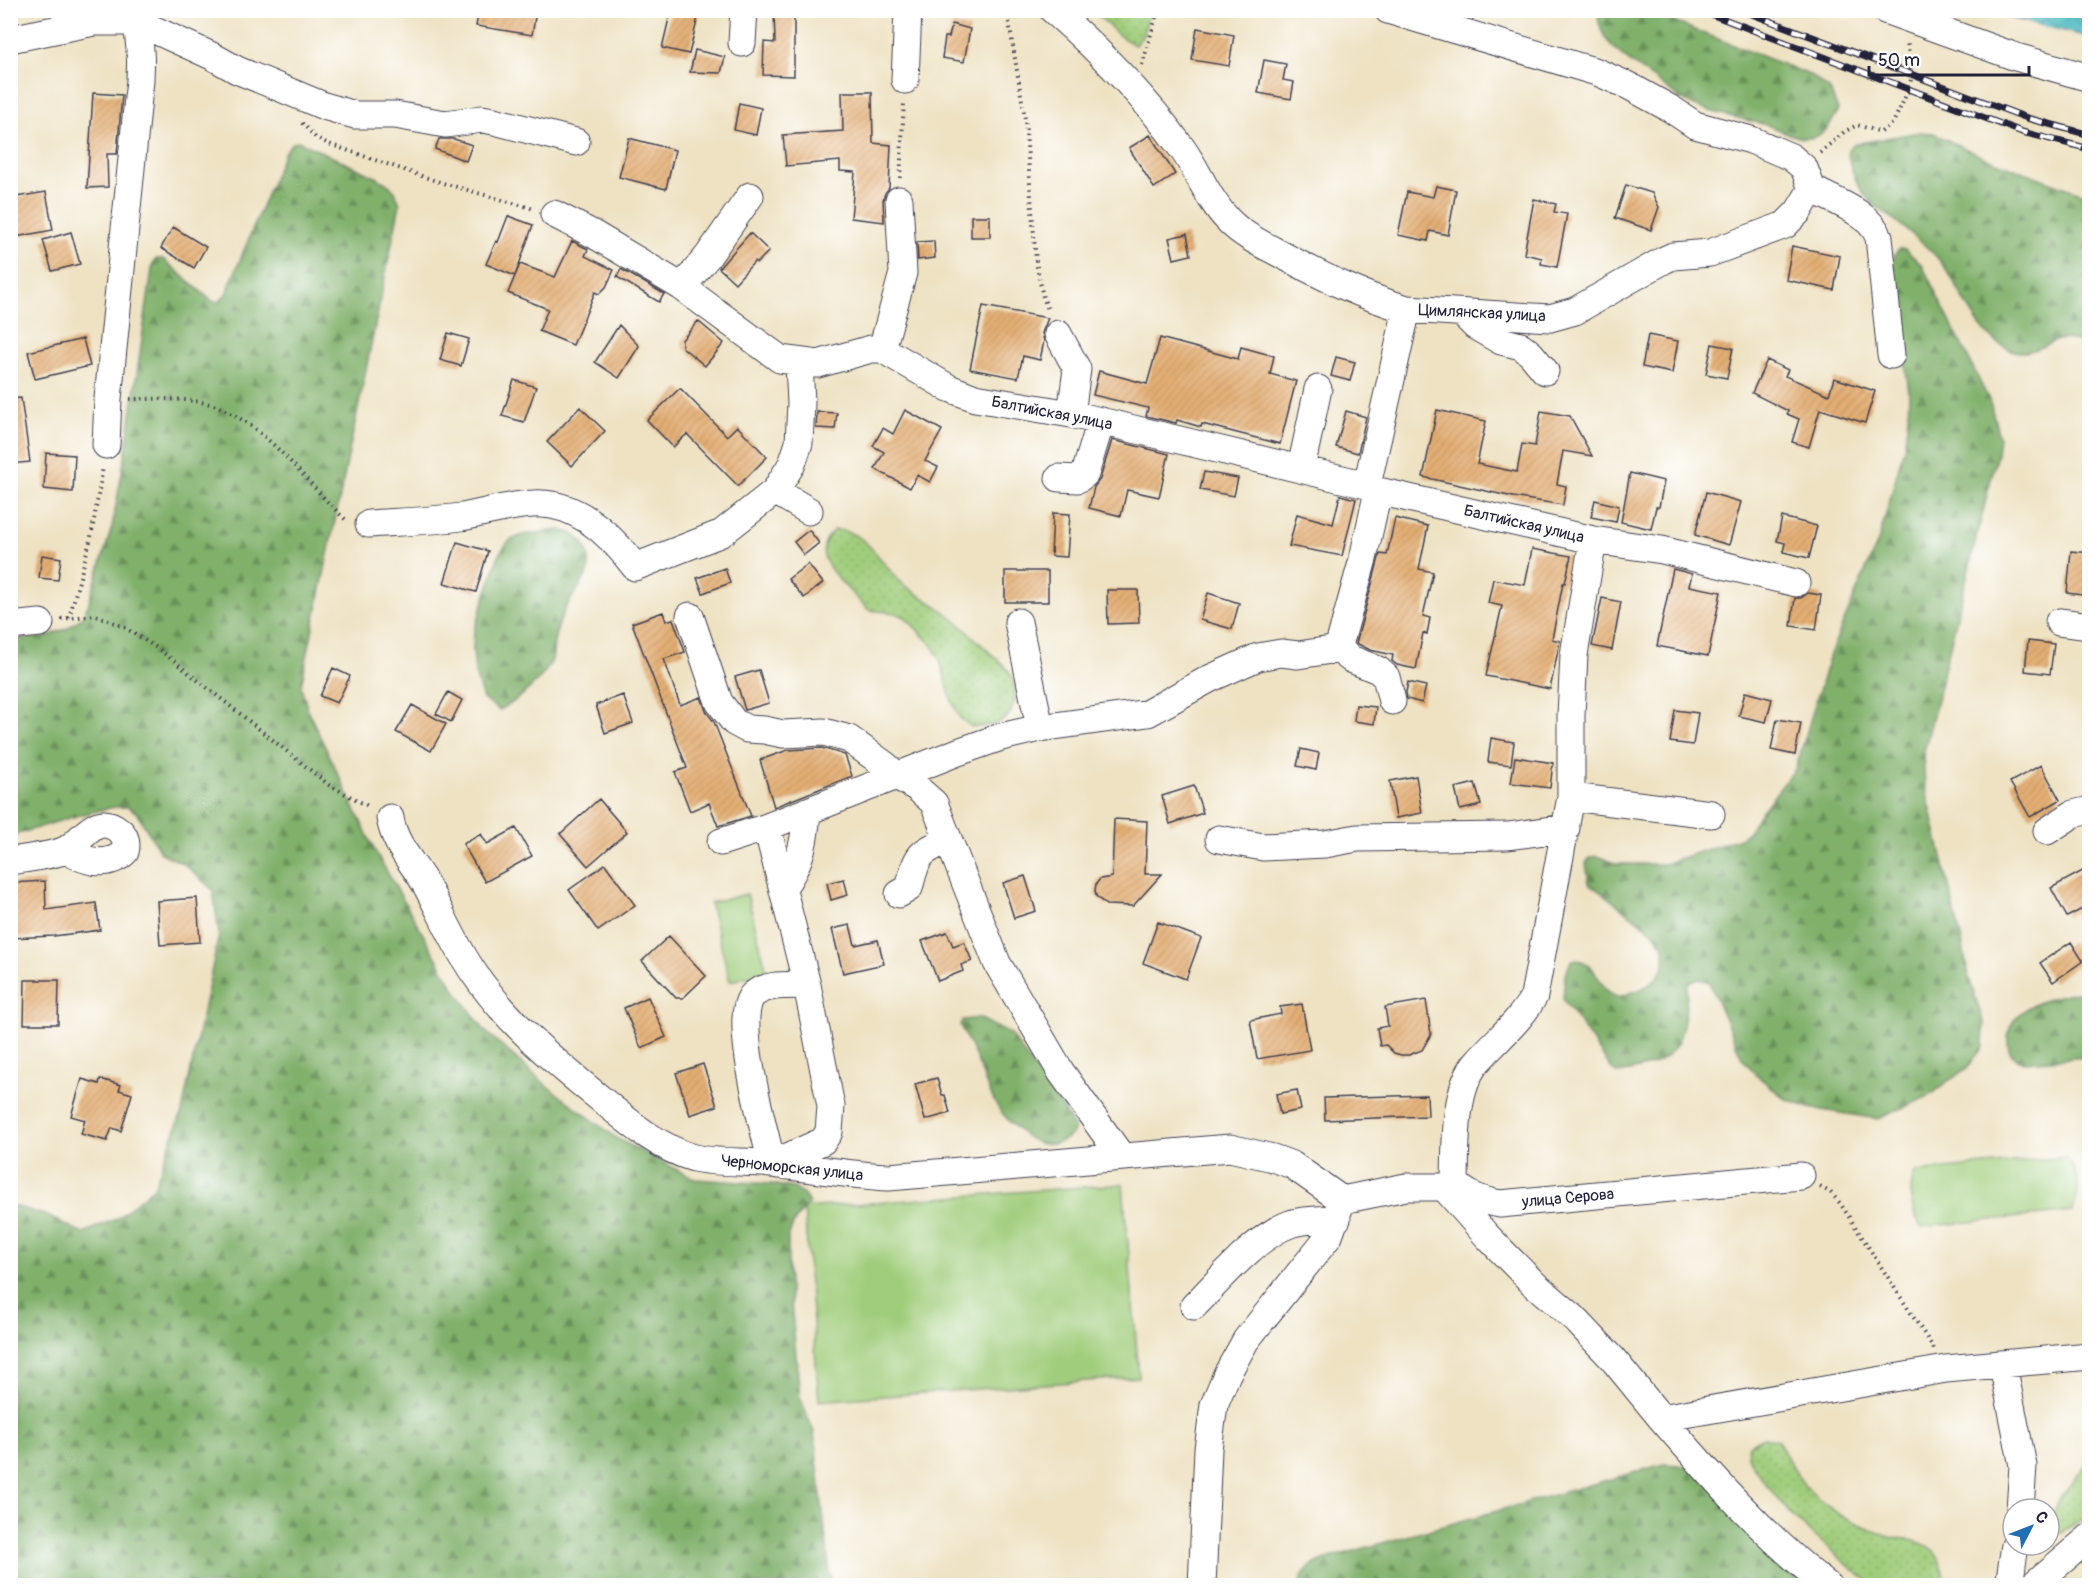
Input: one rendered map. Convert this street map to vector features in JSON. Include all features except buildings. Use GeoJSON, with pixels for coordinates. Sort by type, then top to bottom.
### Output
{"type":"FeatureCollection","features":[{"type":"Feature","properties":{"kind":"street"},"geometry":{"type":"LineString","coordinates":[[742,43],[744,10]]}},
{"type":"Feature","properties":{"kind":"street"},"geometry":{"type":"LineString","coordinates":[[905,80],[908,10]]}},
{"type":"Feature","properties":{"kind":"street","name":"Цимлянская улица"},"geometry":{"type":"LineString","coordinates":[[1053,10],[1086,39],[1159,116],[1189,158],[1211,198],[1228,221],[1249,237],[1295,262],[1384,303],[1407,309],[1550,318],[1575,311],[1673,256],[1710,253],[1785,225],[1798,212],[1808,178]]}},
{"type":"Feature","properties":{"kind":"street"},"geometry":{"type":"LineString","coordinates":[[1388,10],[1597,72],[1629,86],[1695,125],[1751,140],[1791,157],[1808,178],[1875,226],[1879,237],[1891,355]]}},
{"type":"Feature","properties":{"kind":"street"},"geometry":{"type":"LineString","coordinates":[[1886,10],[1911,21],[2016,57],[2090,78]]}},
{"type":"Feature","properties":{"kind":"street"},"geometry":{"type":"LineString","coordinates":[[10,39],[136,16],[237,70],[324,106],[355,115],[395,115],[445,124],[482,119],[576,142]]}},
{"type":"Feature","properties":{"kind":"street"},"geometry":{"type":"LineString","coordinates":[[106,445],[108,399],[142,75],[136,16]]}},
{"type":"Feature","properties":{"kind":"street"},"geometry":{"type":"LineString","coordinates":[[682,287],[708,256],[750,196]]}},
{"type":"Feature","properties":{"kind":"street"},"geometry":{"type":"LineString","coordinates":[[554,214],[586,230],[682,287],[780,359],[818,364],[871,349],[882,349],[903,273],[899,200]]}},
{"type":"Feature","properties":{"kind":"street"},"geometry":{"type":"LineString","coordinates":[[1338,649],[1363,559],[1372,488],[1407,309]]}},
{"type":"Feature","properties":{"kind":"street"},"geometry":{"type":"LineString","coordinates":[[1462,313],[1475,326],[1501,341],[1521,346],[1545,371]]}},
{"type":"Feature","properties":{"kind":"street"},"geometry":{"type":"LineString","coordinates":[[1058,334],[1077,369],[1071,414]]}},
{"type":"Feature","properties":{"kind":"street","name":"Балтийская улица"},"geometry":{"type":"LineString","coordinates":[[882,349],[928,377],[975,398],[1071,414],[1593,540],[1662,550],[1796,584]]}},
{"type":"Feature","properties":{"kind":"street"},"geometry":{"type":"LineString","coordinates":[[369,524],[459,517],[535,504],[553,506],[574,511],[594,524],[635,567],[722,533],[776,490],[792,464],[799,442],[801,404],[798,363]]}},
{"type":"Feature","properties":{"kind":"street"},"geometry":{"type":"LineString","coordinates":[[1301,468],[1318,389]]}},
{"type":"Feature","properties":{"kind":"street"},"geometry":{"type":"LineString","coordinates":[[1059,478],[1078,479],[1085,474],[1101,421]]}},
{"type":"Feature","properties":{"kind":"street"},"geometry":{"type":"LineString","coordinates":[[776,490],[809,510]]}},
{"type":"Feature","properties":{"kind":"street","name":"Балтийская улица"},"geometry":{"type":"LineString","coordinates":[[1449,1185],[1459,1102],[1475,1065],[1516,1022],[1534,996],[1571,797],[1574,655],[1593,540]]}},
{"type":"Feature","properties":{"kind":"street"},"geometry":{"type":"LineString","coordinates":[[690,616],[719,702],[734,722],[747,729],[783,734],[824,732],[849,739],[934,803],[997,963],[1061,1072],[1121,1156]]}},
{"type":"Feature","properties":{"kind":"street"},"geometry":{"type":"LineString","coordinates":[[1018,622],[1040,728]]}},
{"type":"Feature","properties":{"kind":"street"},"geometry":{"type":"LineString","coordinates":[[2059,622],[2090,626]]}},
{"type":"Feature","properties":{"kind":"street"},"geometry":{"type":"LineString","coordinates":[[10,626],[40,623]]}},
{"type":"Feature","properties":{"kind":"street"},"geometry":{"type":"LineString","coordinates":[[721,842],[767,827],[990,741],[1040,728],[1148,713],[1209,679],[1258,657],[1281,653],[1298,655],[1338,649],[1386,677],[1392,701]]}},
{"type":"Feature","properties":{"kind":"street"},"geometry":{"type":"LineString","coordinates":[[1571,797],[1711,814]]}},
{"type":"Feature","properties":{"kind":"street"},"geometry":{"type":"LineString","coordinates":[[2047,831],[2073,814],[2090,810]]}},
{"type":"Feature","properties":{"kind":"street"},"geometry":{"type":"LineString","coordinates":[[784,886],[801,856],[806,838],[807,811]]}},
{"type":"Feature","properties":{"kind":"street","name":"Черноморская улица"},"geometry":{"type":"LineString","coordinates":[[390,818],[393,834],[399,846],[424,883],[474,973],[507,1015],[561,1067],[653,1139],[695,1158],[889,1177],[1230,1148],[1292,1165],[1339,1209]]}},
{"type":"Feature","properties":{"kind":"street"},"geometry":{"type":"LineString","coordinates":[[767,827],[784,886],[807,985],[831,1106],[829,1132],[823,1141],[772,1164],[752,1078],[745,1030],[746,1005],[752,995],[769,987],[807,985]]}},
{"type":"Feature","properties":{"kind":"street"},"geometry":{"type":"LineString","coordinates":[[1219,839],[1263,847],[1325,844],[1357,838],[1508,836],[1566,828]]}},
{"type":"Feature","properties":{"kind":"street"},"geometry":{"type":"LineString","coordinates":[[899,894],[909,888],[916,862],[921,854],[948,840]]}},
{"type":"Feature","properties":{"kind":"street"},"geometry":{"type":"LineString","coordinates":[[10,861],[66,850]]}},
{"type":"Feature","properties":{"kind":"street","name":"улица Серова"},"geometry":{"type":"LineString","coordinates":[[1449,1185],[1481,1200],[1500,1204],[1801,1176]]}},
{"type":"Feature","properties":{"kind":"street"},"geometry":{"type":"LineString","coordinates":[[1194,1306],[1258,1244],[1292,1223],[1406,1187],[1449,1185],[1487,1236],[1533,1283],[1574,1318],[1612,1358],[1722,1489],[1802,1565],[1828,1586]]}},
{"type":"Feature","properties":{"kind":"street"},"geometry":{"type":"LineString","coordinates":[[1202,1586],[1208,1449],[1214,1405],[1227,1374],[1246,1340],[1329,1236],[1339,1209]]}},
{"type":"Feature","properties":{"kind":"street"},"geometry":{"type":"LineString","coordinates":[[1662,1418],[1946,1369],[2090,1356]]}},
{"type":"Feature","properties":{"kind":"street"},"geometry":{"type":"LineString","coordinates":[[2003,1365],[2023,1466],[2021,1497]]}},
{"type":"Feature","properties":{"kind":"street"},"geometry":{"type":"LineString","coordinates":[[2032,1586],[2090,1537]]}},
{"type":"Feature","properties":{"kind":"street"},"geometry":{"type":"LineString","coordinates":[[2008,1586],[2013,1557]]}},
{"type":"Feature","properties":{"kind":"path"},"geometry":{"type":"LineString","coordinates":[[1007,10],[1025,119],[1036,262],[1043,297],[1058,334]]}},
{"type":"Feature","properties":{"kind":"path"},"geometry":{"type":"LineString","coordinates":[[1135,90],[1158,10]]}},
{"type":"Feature","properties":{"kind":"path"},"geometry":{"type":"LineString","coordinates":[[1808,178],[1844,132],[1850,128],[1857,125],[1881,132],[1893,123],[1909,89],[1912,75],[1907,43],[1911,21]]}},
{"type":"Feature","properties":{"kind":"path"},"geometry":{"type":"LineString","coordinates":[[899,200],[905,80]]}},
{"type":"Feature","properties":{"kind":"path"},"geometry":{"type":"LineString","coordinates":[[296,93],[295,107],[301,121],[308,132],[316,138],[436,181],[554,214]]}},
{"type":"Feature","properties":{"kind":"path"},"geometry":{"type":"LineString","coordinates":[[108,399],[177,399],[220,408],[260,433],[283,453],[329,504],[350,523],[359,529],[369,524]]}},
{"type":"Feature","properties":{"kind":"path"},"geometry":{"type":"LineString","coordinates":[[69,618],[91,537],[101,487],[106,445]]}},
{"type":"Feature","properties":{"kind":"path"},"geometry":{"type":"LineString","coordinates":[[40,623],[96,615],[124,627],[160,650],[330,785],[390,818]]}},
{"type":"Feature","properties":{"kind":"path"},"geometry":{"type":"LineString","coordinates":[[1801,1176],[1830,1192],[1840,1203],[1946,1369]]}},
{"type":"Feature","properties":{"kind":"green space"},"geometry":{"type":"Polygon","coordinates":[[[1093,11],[1150,11],[1142,37],[1135,45],[1121,37],[1093,11]]]}},
{"type":"Feature","properties":{"kind":"green space"},"geometry":{"type":"Polygon","coordinates":[[[1598,11],[1647,11],[1812,76],[1830,90],[1838,110],[1826,130],[1815,137],[1802,138],[1766,125],[1693,105],[1676,96],[1618,52],[1603,34],[1598,11]]]}},
{"type":"Feature","properties":{"kind":"green space"},"geometry":{"type":"Polygon","coordinates":[[[1919,132],[1933,133],[1983,157],[2089,195],[2089,344],[2061,339],[2035,349],[2017,352],[1998,343],[1978,323],[1949,273],[1936,257],[1865,196],[1853,174],[1848,149],[1855,144],[1919,132]]]}},
{"type":"Feature","properties":{"kind":"green space"},"geometry":{"type":"Polygon","coordinates":[[[298,141],[389,185],[400,204],[301,686],[308,711],[374,849],[454,988],[485,1031],[546,1085],[618,1139],[695,1179],[771,1184],[794,1188],[803,1194],[809,1203],[794,1222],[788,1237],[788,1271],[800,1397],[814,1432],[831,1585],[11,1585],[11,1205],[45,1215],[83,1233],[118,1218],[154,1187],[182,1112],[219,935],[213,890],[184,864],[161,853],[136,812],[128,807],[114,807],[76,816],[11,836],[11,641],[45,637],[68,628],[81,618],[88,606],[112,527],[125,456],[153,263],[156,259],[163,259],[212,301],[219,302],[226,294],[284,153],[291,144],[298,141]]]}},
{"type":"Feature","properties":{"kind":"green space"},"geometry":{"type":"Polygon","coordinates":[[[1900,249],[1905,249],[1922,265],[1990,402],[1999,437],[1997,454],[1923,756],[1925,785],[1968,975],[1984,1024],[1983,1047],[1968,1067],[1929,1096],[1878,1119],[1809,1108],[1786,1099],[1761,1079],[1742,1058],[1709,982],[1699,978],[1688,983],[1684,1021],[1675,1047],[1655,1064],[1617,1073],[1613,1071],[1563,999],[1565,975],[1571,961],[1576,959],[1591,967],[1606,989],[1618,997],[1632,993],[1657,978],[1664,965],[1664,946],[1653,932],[1589,883],[1586,863],[1590,858],[1597,856],[1617,864],[1664,864],[1740,838],[1749,831],[1796,768],[1830,654],[1879,539],[1904,448],[1909,392],[1893,273],[1894,255],[1900,249]]]}},
{"type":"Feature","properties":{"kind":"green space"},"geometry":{"type":"Polygon","coordinates":[[[559,530],[574,534],[583,542],[589,556],[587,572],[564,611],[555,638],[553,658],[548,667],[529,689],[499,710],[483,699],[475,673],[473,650],[474,631],[499,554],[509,541],[522,535],[559,530]]]}},
{"type":"Feature","properties":{"kind":"green space"},"geometry":{"type":"Polygon","coordinates":[[[834,530],[846,531],[865,542],[903,584],[947,614],[1006,667],[1015,686],[1015,700],[1007,717],[991,725],[972,727],[960,718],[952,702],[939,657],[931,644],[905,617],[896,613],[869,610],[831,570],[823,551],[824,544],[834,530]]]}},
{"type":"Feature","properties":{"kind":"green space"},"geometry":{"type":"Polygon","coordinates":[[[747,894],[767,972],[730,981],[710,903],[747,894]]]}},
{"type":"Feature","properties":{"kind":"green space"},"geometry":{"type":"Polygon","coordinates":[[[2089,990],[2089,1057],[2023,1062],[2015,1058],[2008,1046],[2008,1037],[2011,1025],[2018,1016],[2039,1002],[2089,990]]]}},
{"type":"Feature","properties":{"kind":"green space"},"geometry":{"type":"Polygon","coordinates":[[[979,1018],[1010,1034],[1075,1128],[1066,1139],[1049,1144],[1034,1141],[1014,1126],[999,1109],[960,1025],[963,1020],[979,1018]]]}},
{"type":"Feature","properties":{"kind":"green space"},"geometry":{"type":"Polygon","coordinates":[[[2066,1157],[2071,1163],[2078,1183],[2077,1198],[2072,1212],[1921,1227],[1914,1213],[1911,1186],[1915,1172],[2066,1157]]]}},
{"type":"Feature","properties":{"kind":"green space"},"geometry":{"type":"Polygon","coordinates":[[[1123,1184],[1139,1377],[819,1401],[804,1208],[1123,1184]]]}},
{"type":"Feature","properties":{"kind":"green space"},"geometry":{"type":"Polygon","coordinates":[[[1764,1437],[1778,1441],[1797,1475],[1810,1492],[1836,1512],[1876,1532],[1914,1541],[1930,1548],[1942,1565],[1944,1585],[1876,1585],[1858,1574],[1793,1517],[1761,1478],[1747,1456],[1749,1445],[1764,1437]]]}},
{"type":"Feature","properties":{"kind":"green space"},"geometry":{"type":"Polygon","coordinates":[[[2089,1460],[2089,1516],[2061,1532],[2061,1497],[2089,1460]]]}},
{"type":"Feature","properties":{"kind":"green space"},"geometry":{"type":"Polygon","coordinates":[[[1664,1464],[1679,1465],[1694,1470],[1809,1586],[1299,1586],[1306,1571],[1329,1558],[1664,1464]]]}},
{"type":"Feature","properties":{"kind":"water"},"geometry":{"type":"Polygon","coordinates":[[[1978,11],[2089,11],[2089,37],[1994,14],[1978,11]]]}},
{"type":"Feature","properties":{"kind":"railway"},"geometry":{"type":"LineString","coordinates":[[1700,10],[2022,132],[2090,149]]}},
{"type":"Feature","properties":{"kind":"railway"},"geometry":{"type":"LineString","coordinates":[[1741,10],[2027,118],[2090,135]]}}]}
